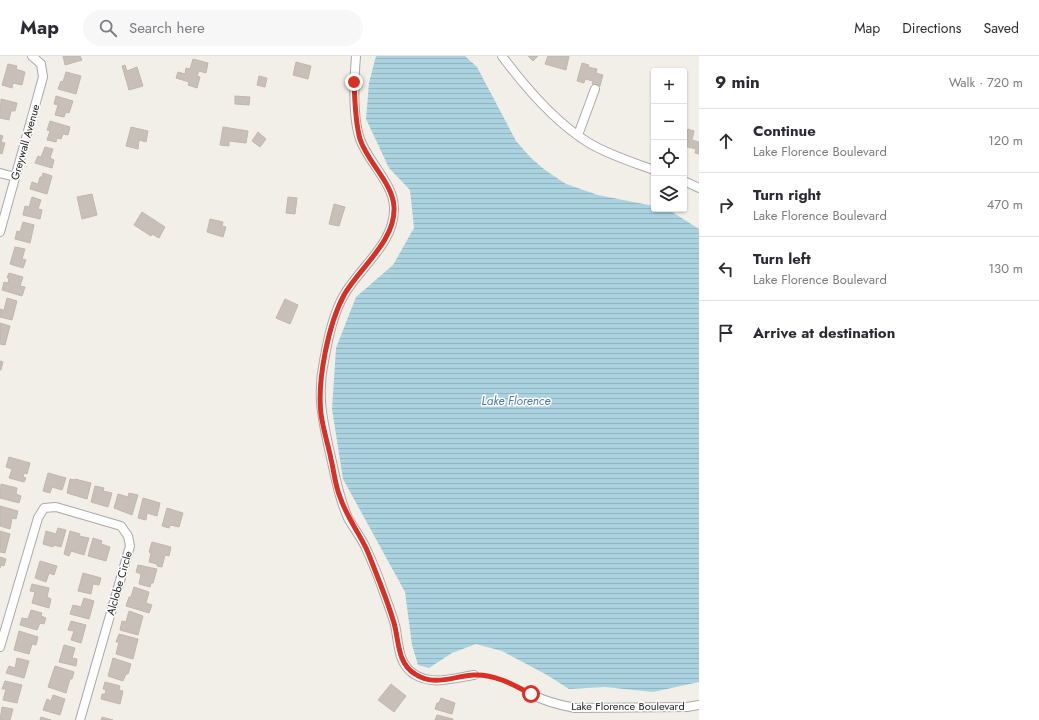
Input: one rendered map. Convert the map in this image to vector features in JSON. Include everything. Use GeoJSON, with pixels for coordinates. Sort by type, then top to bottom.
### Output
{"type":"FeatureCollection","features":[{"type":"Feature","properties":{"kind":"street","name":"Greywall Avenue"},"geometry":{"type":"LineString","coordinates":[[0,232],[43,77],[41,64],[32,56]]}},
{"type":"Feature","properties":{"kind":"street"},"geometry":{"type":"LineString","coordinates":[[356,56],[354,82],[356,114],[360,140],[390,190],[394,206],[392,222],[385,239],[343,296],[333,324],[320,387],[321,415],[339,496],[348,518],[365,547],[384,592],[395,625],[403,663],[414,674],[429,680],[443,680],[474,675]]}},
{"type":"Feature","properties":{"kind":"street"},"geometry":{"type":"LineString","coordinates":[[502,56],[546,106],[578,135],[604,151],[624,160],[651,169]]}},
{"type":"Feature","properties":{"kind":"street"},"geometry":{"type":"LineString","coordinates":[[578,135],[595,89]]}},
{"type":"Feature","properties":{"kind":"street"},"geometry":{"type":"LineString","coordinates":[[0,173],[15,177]]}},
{"type":"Feature","properties":{"kind":"street"},"geometry":{"type":"LineString","coordinates":[[687,182],[699,188]]}},
{"type":"Feature","properties":{"kind":"street","name":"Alclobe Circle"},"geometry":{"type":"LineString","coordinates":[[0,647],[38,518],[44,508],[56,507],[121,526],[128,536],[130,546],[80,720]]}},
{"type":"Feature","properties":{"kind":"street","name":"Lake Florence Boulevard"},"geometry":{"type":"LineString","coordinates":[[531,694],[542,700],[575,708],[687,707],[699,705]]}},
{"type":"Feature","properties":{"kind":"path"},"geometry":{"type":"LineString","coordinates":[[474,675],[488,676],[507,681],[531,694]]}},
{"type":"Feature","properties":{"kind":"water","name":"Lake Florence"},"geometry":{"type":"Polygon","coordinates":[[[376,56],[465,56],[477,67],[516,141],[531,158],[545,170],[566,184],[598,195],[651,205],[651,212],[672,212],[699,229],[699,682],[653,692],[605,687],[569,689],[547,675],[502,651],[476,644],[452,653],[429,668],[418,665],[412,645],[405,592],[343,479],[332,409],[336,348],[356,297],[393,265],[414,228],[410,190],[389,168],[366,119],[369,83],[376,56]]]}},
{"type":"Feature","properties":{"kind":"building"},"geometry":{"type":"Polygon","coordinates":[[[63,56],[80,56],[82,60],[65,65],[63,56]]]}},
{"type":"Feature","properties":{"kind":"building"},"geometry":{"type":"Polygon","coordinates":[[[528,56],[538,56],[533,61],[528,56]]]}},
{"type":"Feature","properties":{"kind":"building"},"geometry":{"type":"Polygon","coordinates":[[[548,56],[569,56],[566,70],[545,64],[548,56]]]}},
{"type":"Feature","properties":{"kind":"building"},"geometry":{"type":"Polygon","coordinates":[[[193,59],[208,63],[206,73],[199,71],[197,76],[200,77],[197,88],[188,85],[189,82],[176,78],[178,72],[185,74],[186,68],[190,69],[193,59]]]}},
{"type":"Feature","properties":{"kind":"building"},"geometry":{"type":"Polygon","coordinates":[[[296,62],[311,66],[308,79],[293,75],[296,62]]]}},
{"type":"Feature","properties":{"kind":"building"},"geometry":{"type":"Polygon","coordinates":[[[582,63],[589,65],[588,67],[597,69],[596,73],[603,75],[600,86],[592,84],[593,81],[585,79],[584,83],[577,81],[582,63]]]}},
{"type":"Feature","properties":{"kind":"building"},"geometry":{"type":"Polygon","coordinates":[[[8,64],[17,66],[16,69],[25,72],[22,85],[13,83],[12,88],[2,85],[8,64]]]}},
{"type":"Feature","properties":{"kind":"building"},"geometry":{"type":"Polygon","coordinates":[[[125,65],[127,71],[137,67],[143,86],[129,90],[122,66],[125,65]]]}},
{"type":"Feature","properties":{"kind":"building"},"geometry":{"type":"Polygon","coordinates":[[[66,72],[81,76],[76,94],[58,89],[61,81],[63,82],[66,72]]]}},
{"type":"Feature","properties":{"kind":"building"},"geometry":{"type":"Polygon","coordinates":[[[259,76],[267,78],[265,87],[257,85],[259,76]]]}},
{"type":"Feature","properties":{"kind":"building"},"geometry":{"type":"Polygon","coordinates":[[[56,96],[73,101],[69,113],[66,112],[64,117],[55,115],[58,105],[54,104],[56,96]]]}},
{"type":"Feature","properties":{"kind":"building"},"geometry":{"type":"Polygon","coordinates":[[[235,96],[250,97],[249,105],[235,104],[235,96]]]}},
{"type":"Feature","properties":{"kind":"building"},"geometry":{"type":"Polygon","coordinates":[[[1,99],[17,103],[15,111],[11,111],[9,120],[0,118],[1,99]]]}},
{"type":"Feature","properties":{"kind":"building"},"geometry":{"type":"Polygon","coordinates":[[[50,121],[70,127],[68,135],[63,134],[61,139],[57,138],[56,142],[47,140],[50,131],[47,130],[50,121]]]}},
{"type":"Feature","properties":{"kind":"building"},"geometry":{"type":"Polygon","coordinates":[[[131,127],[148,131],[146,142],[139,140],[138,149],[126,146],[131,127]]]}},
{"type":"Feature","properties":{"kind":"building"},"geometry":{"type":"Polygon","coordinates":[[[223,127],[248,131],[246,143],[229,141],[229,146],[220,145],[223,127]]]}},
{"type":"Feature","properties":{"kind":"building"},"geometry":{"type":"Polygon","coordinates":[[[688,129],[694,131],[692,140],[699,142],[699,154],[695,153],[696,149],[687,147],[688,129]]]}},
{"type":"Feature","properties":{"kind":"building"},"geometry":{"type":"Polygon","coordinates":[[[258,132],[266,139],[260,147],[252,141],[258,132]]]}},
{"type":"Feature","properties":{"kind":"building"},"geometry":{"type":"Polygon","coordinates":[[[0,135],[3,136],[1,142],[5,143],[2,154],[0,153],[0,135]]]}},
{"type":"Feature","properties":{"kind":"building"},"geometry":{"type":"Polygon","coordinates":[[[45,147],[53,149],[50,158],[54,160],[52,168],[35,163],[38,156],[41,157],[45,147]]]}},
{"type":"Feature","properties":{"kind":"building"},"geometry":{"type":"Polygon","coordinates":[[[43,173],[52,176],[47,194],[30,189],[32,182],[38,184],[43,173]]]}},
{"type":"Feature","properties":{"kind":"building"},"geometry":{"type":"Polygon","coordinates":[[[92,194],[97,215],[82,219],[77,197],[92,194]]]}},
{"type":"Feature","properties":{"kind":"building"},"geometry":{"type":"Polygon","coordinates":[[[32,197],[41,200],[38,209],[42,210],[40,219],[23,215],[25,206],[29,207],[32,197]]]}},
{"type":"Feature","properties":{"kind":"building"},"geometry":{"type":"Polygon","coordinates":[[[288,197],[297,198],[295,214],[286,213],[288,197]]]}},
{"type":"Feature","properties":{"kind":"building"},"geometry":{"type":"Polygon","coordinates":[[[334,204],[345,207],[339,226],[329,224],[334,204]]]}},
{"type":"Feature","properties":{"kind":"building"},"geometry":{"type":"Polygon","coordinates":[[[142,212],[165,227],[159,238],[152,234],[151,236],[134,225],[142,212]]]}},
{"type":"Feature","properties":{"kind":"building"},"geometry":{"type":"Polygon","coordinates":[[[210,219],[223,222],[222,226],[226,227],[223,237],[207,232],[210,219]]]}},
{"type":"Feature","properties":{"kind":"building"},"geometry":{"type":"Polygon","coordinates":[[[23,222],[34,225],[30,243],[15,239],[17,231],[20,232],[23,222]]]}},
{"type":"Feature","properties":{"kind":"building"},"geometry":{"type":"Polygon","coordinates":[[[15,247],[25,249],[22,259],[26,260],[23,268],[10,264],[15,247]]]}},
{"type":"Feature","properties":{"kind":"building"},"geometry":{"type":"Polygon","coordinates":[[[9,273],[23,277],[20,286],[25,287],[22,296],[2,290],[4,282],[8,283],[9,278],[7,278],[9,273]]]}},
{"type":"Feature","properties":{"kind":"building"},"geometry":{"type":"Polygon","coordinates":[[[7,298],[17,301],[12,320],[0,317],[0,309],[4,310],[7,298]]]}},
{"type":"Feature","properties":{"kind":"building"},"geometry":{"type":"Polygon","coordinates":[[[285,299],[298,305],[290,324],[276,318],[285,299]]]}},
{"type":"Feature","properties":{"kind":"building"},"geometry":{"type":"Polygon","coordinates":[[[0,323],[10,326],[5,345],[0,344],[0,323]]]}},
{"type":"Feature","properties":{"kind":"building"},"geometry":{"type":"Polygon","coordinates":[[[0,361],[3,362],[1,370],[0,370],[0,361]]]}},
{"type":"Feature","properties":{"kind":"building"},"geometry":{"type":"Polygon","coordinates":[[[9,457],[30,463],[27,474],[24,473],[23,477],[26,478],[24,482],[9,478],[12,469],[6,467],[9,457]]]}},
{"type":"Feature","properties":{"kind":"building"},"geometry":{"type":"Polygon","coordinates":[[[48,473],[66,478],[62,490],[52,487],[50,493],[43,491],[48,473]]]}},
{"type":"Feature","properties":{"kind":"building"},"geometry":{"type":"Polygon","coordinates":[[[70,479],[91,483],[87,499],[67,493],[70,479]]]}},
{"type":"Feature","properties":{"kind":"building"},"geometry":{"type":"Polygon","coordinates":[[[1,484],[17,488],[16,494],[21,496],[19,503],[0,498],[1,484]]]}},
{"type":"Feature","properties":{"kind":"building"},"geometry":{"type":"Polygon","coordinates":[[[95,486],[104,488],[103,491],[112,493],[108,507],[91,502],[95,486]]]}},
{"type":"Feature","properties":{"kind":"building"},"geometry":{"type":"Polygon","coordinates":[[[129,493],[138,495],[132,515],[114,508],[118,494],[128,497],[129,493]]]}},
{"type":"Feature","properties":{"kind":"building"},"geometry":{"type":"Polygon","coordinates":[[[143,498],[160,503],[157,516],[147,513],[146,520],[138,518],[143,498]]]}},
{"type":"Feature","properties":{"kind":"building"},"geometry":{"type":"Polygon","coordinates":[[[0,506],[18,511],[16,519],[12,518],[10,529],[0,526],[0,506]]]}},
{"type":"Feature","properties":{"kind":"building"},"geometry":{"type":"Polygon","coordinates":[[[167,508],[183,513],[179,527],[170,525],[169,528],[162,526],[167,508]]]}},
{"type":"Feature","properties":{"kind":"building"},"geometry":{"type":"Polygon","coordinates":[[[58,528],[66,530],[61,547],[53,545],[53,547],[43,544],[46,531],[56,534],[58,528]]]}},
{"type":"Feature","properties":{"kind":"building"},"geometry":{"type":"Polygon","coordinates":[[[0,531],[10,534],[5,553],[0,552],[0,531]]]}},
{"type":"Feature","properties":{"kind":"building"},"geometry":{"type":"Polygon","coordinates":[[[70,531],[80,534],[79,536],[89,538],[84,555],[71,551],[69,556],[64,554],[70,531]]]}},
{"type":"Feature","properties":{"kind":"building"},"geometry":{"type":"Polygon","coordinates":[[[93,538],[102,541],[101,544],[110,547],[106,561],[88,556],[93,538]]]}},
{"type":"Feature","properties":{"kind":"building"},"geometry":{"type":"Polygon","coordinates":[[[152,542],[171,547],[169,556],[165,555],[162,567],[149,562],[151,553],[149,552],[152,542]]]}},
{"type":"Feature","properties":{"kind":"building"},"geometry":{"type":"Polygon","coordinates":[[[0,557],[6,559],[4,566],[1,565],[0,568],[0,557]]]}},
{"type":"Feature","properties":{"kind":"building"},"geometry":{"type":"Polygon","coordinates":[[[40,561],[57,566],[54,575],[49,573],[46,582],[35,578],[40,561]]]}},
{"type":"Feature","properties":{"kind":"building"},"geometry":{"type":"Polygon","coordinates":[[[138,565],[157,569],[153,583],[151,583],[150,587],[139,584],[141,574],[136,572],[138,565]]]}},
{"type":"Feature","properties":{"kind":"building"},"geometry":{"type":"Polygon","coordinates":[[[83,573],[101,578],[99,585],[93,584],[91,594],[78,591],[83,573]]]}},
{"type":"Feature","properties":{"kind":"building"},"geometry":{"type":"Polygon","coordinates":[[[32,584],[49,588],[47,597],[51,599],[49,608],[32,603],[35,592],[30,591],[32,584]]]}},
{"type":"Feature","properties":{"kind":"building"},"geometry":{"type":"Polygon","coordinates":[[[134,587],[149,592],[146,603],[152,605],[149,613],[126,606],[134,587]]]}},
{"type":"Feature","properties":{"kind":"building"},"geometry":{"type":"Polygon","coordinates":[[[84,598],[94,601],[89,619],[70,614],[73,605],[81,607],[84,598]]]}},
{"type":"Feature","properties":{"kind":"building"},"geometry":{"type":"Polygon","coordinates":[[[31,610],[42,613],[41,616],[46,618],[44,624],[40,623],[37,630],[20,625],[22,618],[28,619],[31,610]]]}},
{"type":"Feature","properties":{"kind":"building"},"geometry":{"type":"Polygon","coordinates":[[[129,611],[143,616],[138,635],[120,630],[122,621],[126,622],[129,611]]]}},
{"type":"Feature","properties":{"kind":"building"},"geometry":{"type":"Polygon","coordinates":[[[71,621],[86,625],[81,643],[71,640],[74,631],[68,630],[71,621]]]}},
{"type":"Feature","properties":{"kind":"building"},"geometry":{"type":"Polygon","coordinates":[[[19,631],[38,637],[36,645],[32,644],[29,654],[14,650],[19,631]]]}},
{"type":"Feature","properties":{"kind":"building"},"geometry":{"type":"Polygon","coordinates":[[[119,634],[138,639],[133,659],[116,654],[119,642],[116,642],[119,634]]]}},
{"type":"Feature","properties":{"kind":"building"},"geometry":{"type":"Polygon","coordinates":[[[64,645],[75,648],[72,658],[77,659],[76,666],[59,662],[64,645]]]}},
{"type":"Feature","properties":{"kind":"building"},"geometry":{"type":"Polygon","coordinates":[[[17,658],[29,661],[24,678],[6,673],[9,666],[15,668],[17,658]]]}},
{"type":"Feature","properties":{"kind":"building"},"geometry":{"type":"Polygon","coordinates":[[[113,658],[131,664],[128,674],[126,674],[123,681],[108,676],[113,658]]]}},
{"type":"Feature","properties":{"kind":"building"},"geometry":{"type":"Polygon","coordinates":[[[55,666],[74,672],[72,679],[70,679],[66,693],[48,687],[55,666]]]}},
{"type":"Feature","properties":{"kind":"building"},"geometry":{"type":"Polygon","coordinates":[[[5,681],[22,685],[17,703],[3,700],[6,689],[2,689],[5,681]]]}},
{"type":"Feature","properties":{"kind":"building"},"geometry":{"type":"Polygon","coordinates":[[[105,682],[120,686],[119,690],[123,691],[120,704],[101,699],[102,694],[105,694],[106,690],[103,689],[105,682]]]}},
{"type":"Feature","properties":{"kind":"building"},"geometry":{"type":"Polygon","coordinates":[[[391,684],[406,696],[394,712],[378,700],[391,684]]]}},
{"type":"Feature","properties":{"kind":"building"},"geometry":{"type":"Polygon","coordinates":[[[53,695],[65,699],[60,715],[43,710],[47,699],[51,701],[53,695]]]}},
{"type":"Feature","properties":{"kind":"building"},"geometry":{"type":"Polygon","coordinates":[[[441,698],[455,703],[452,714],[435,709],[441,698]]]}},
{"type":"Feature","properties":{"kind":"building"},"geometry":{"type":"Polygon","coordinates":[[[2,707],[13,709],[10,720],[0,720],[2,707]]]}},
{"type":"Feature","properties":{"kind":"building"},"geometry":{"type":"Polygon","coordinates":[[[437,715],[453,719],[453,720],[435,720],[437,715]]]}},
{"type":"Feature","properties":{"kind":"building"},"geometry":{"type":"Polygon","coordinates":[[[41,717],[51,720],[40,720],[41,717]]]}},
{"type":"Feature","properties":{"kind":"building"},"geometry":{"type":"Polygon","coordinates":[[[102,717],[113,720],[101,720],[102,717]]]}},
{"type":"Feature","properties":{"kind":"route"},"geometry":{"type":"LineString","coordinates":[[354,82],[356,114],[360,140],[390,190],[394,206],[392,222],[385,239],[343,296],[333,324],[324,362],[320,387],[321,415],[339,496],[348,518],[365,547],[384,592],[395,625],[403,663],[414,674],[429,680],[443,680],[474,675],[488,676],[507,681],[531,694]]}}]}
